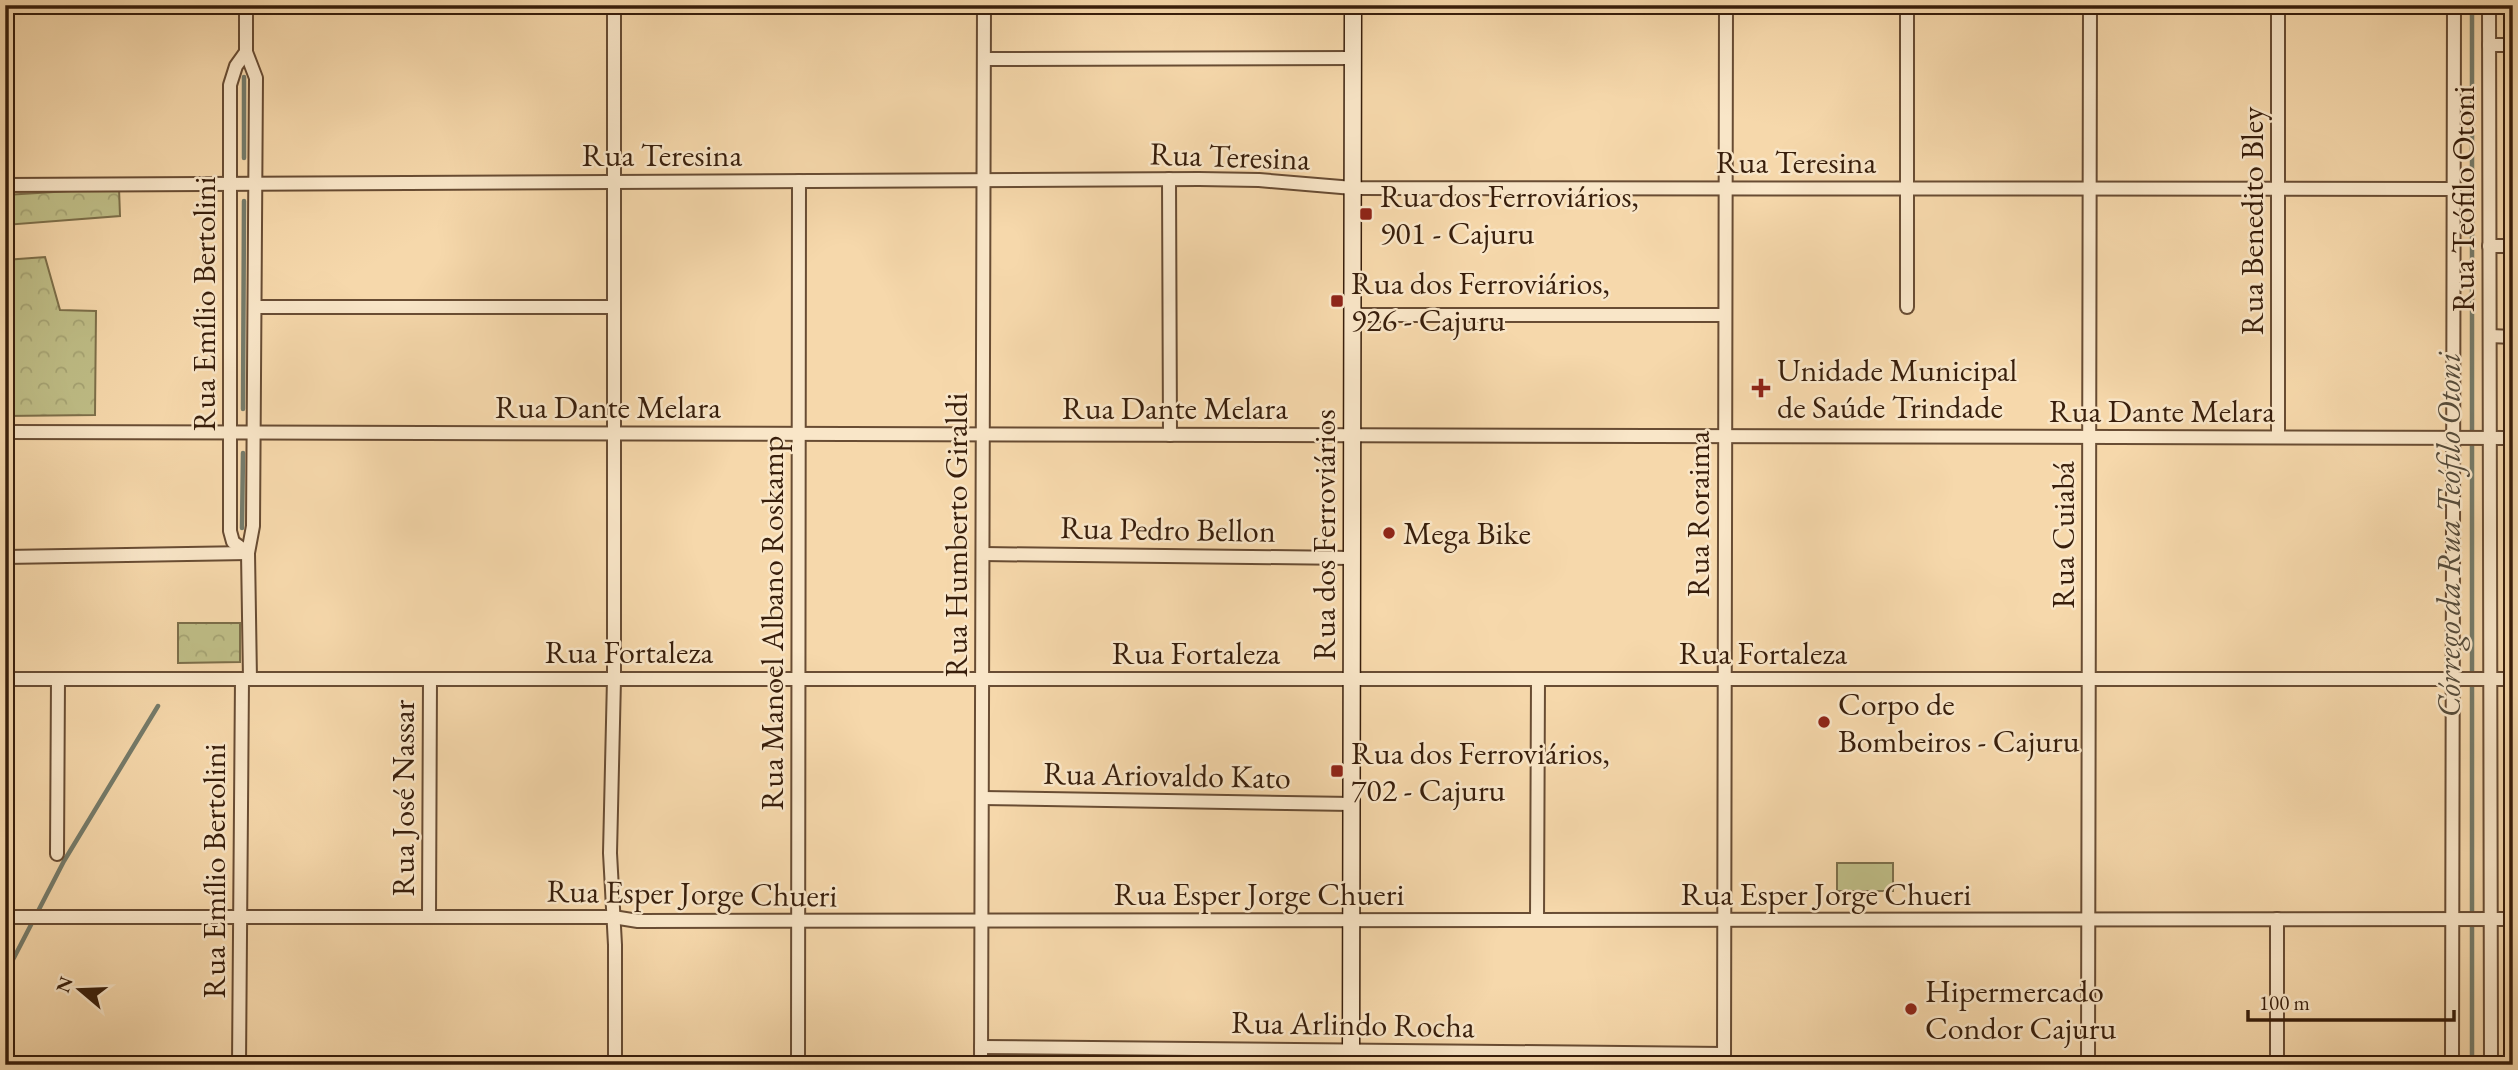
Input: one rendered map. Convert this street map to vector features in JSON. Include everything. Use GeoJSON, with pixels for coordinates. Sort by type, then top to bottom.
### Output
{"type":"FeatureCollection","features":[{"type":"Feature","properties":{"kind":"street","name":"Rua Emílio Bertolini"},"geometry":{"type":"LineString","coordinates":[[239,1065],[248,553],[253,531],[255,307],[256,78],[246,52],[246,5]]}},
{"type":"Feature","properties":{"kind":"street"},"geometry":{"type":"LineString","coordinates":[[614,5],[614,679],[610,853],[615,1065]]}},
{"type":"Feature","properties":{"kind":"street","name":"Rua Humberto Giraldi"},"geometry":{"type":"LineString","coordinates":[[981,1065],[984,5]]}},
{"type":"Feature","properties":{"kind":"street","name":"Rua dos Ferroviários"},"geometry":{"type":"LineString","coordinates":[[1351,1058],[1353,5]]}},
{"type":"Feature","properties":{"kind":"street","name":"Rua Roraima"},"geometry":{"type":"LineString","coordinates":[[1724,1059],[1726,5]]}},
{"type":"Feature","properties":{"kind":"street"},"geometry":{"type":"LineString","coordinates":[[1907,5],[1907,307]]}},
{"type":"Feature","properties":{"kind":"street","name":"Rua Cuiabá"},"geometry":{"type":"LineString","coordinates":[[2088,1065],[2090,5]]}},
{"type":"Feature","properties":{"kind":"street","name":"Rua Benedito Bley"},"geometry":{"type":"LineString","coordinates":[[2278,5],[2278,437]]}},
{"type":"Feature","properties":{"kind":"street","name":"Rua Teófilo Otoni"},"geometry":{"type":"LineString","coordinates":[[2452,1065],[2454,5]]}},
{"type":"Feature","properties":{"kind":"street","name":"Rua Teófilo Otoni"},"geometry":{"type":"LineString","coordinates":[[2489,5],[2491,1065]]}},
{"type":"Feature","properties":{"kind":"street"},"geometry":{"type":"LineString","coordinates":[[2489,45],[2513,45]]}},
{"type":"Feature","properties":{"kind":"street","name":"Rua Emílio Bertolini"},"geometry":{"type":"LineString","coordinates":[[246,52],[236,66],[230,85],[230,531],[233,542],[248,553]]}},
{"type":"Feature","properties":{"kind":"street"},"geometry":{"type":"LineString","coordinates":[[984,59],[1353,58]]}},
{"type":"Feature","properties":{"kind":"street"},"geometry":{"type":"LineString","coordinates":[[1169,179],[1170,435]]}},
{"type":"Feature","properties":{"kind":"street","name":"Rua Teresina"},"geometry":{"type":"LineString","coordinates":[[5,185],[1169,179],[1259,180],[1353,188],[2454,188]]}},
{"type":"Feature","properties":{"kind":"street","name":"Rua Manoel Albano Roskamp"},"geometry":{"type":"LineString","coordinates":[[798,1065],[799,181]]}},
{"type":"Feature","properties":{"kind":"street"},"geometry":{"type":"LineString","coordinates":[[2489,246],[2513,246]]}},
{"type":"Feature","properties":{"kind":"street"},"geometry":{"type":"LineString","coordinates":[[255,307],[614,307]]}},
{"type":"Feature","properties":{"kind":"street"},"geometry":{"type":"LineString","coordinates":[[1353,315],[1725,315]]}},
{"type":"Feature","properties":{"kind":"street"},"geometry":{"type":"LineString","coordinates":[[2490,337],[2513,337]]}},
{"type":"Feature","properties":{"kind":"street","name":"Rua Dante Melara"},"geometry":{"type":"LineString","coordinates":[[5,432],[2513,438]]}},
{"type":"Feature","properties":{"kind":"street"},"geometry":{"type":"LineString","coordinates":[[5,557],[248,553]]}},
{"type":"Feature","properties":{"kind":"street","name":"Rua Pedro Bellon"},"geometry":{"type":"LineString","coordinates":[[982,554],[1352,558]]}},
{"type":"Feature","properties":{"kind":"street","name":"Rua Fortaleza"},"geometry":{"type":"LineString","coordinates":[[5,679],[2513,679]]}},
{"type":"Feature","properties":{"kind":"street"},"geometry":{"type":"LineString","coordinates":[[57,854],[58,679]]}},
{"type":"Feature","properties":{"kind":"street","name":"Rua José Nassar"},"geometry":{"type":"LineString","coordinates":[[429,917],[430,679]]}},
{"type":"Feature","properties":{"kind":"street"},"geometry":{"type":"LineString","coordinates":[[1537,920],[1538,679]]}},
{"type":"Feature","properties":{"kind":"street","name":"Rua Ariovaldo Kato"},"geometry":{"type":"LineString","coordinates":[[982,798],[1352,804]]}},
{"type":"Feature","properties":{"kind":"street","name":"Rua Esper Jorge Chueri"},"geometry":{"type":"LineString","coordinates":[[5,917],[613,917],[638,921],[2513,919]]}},
{"type":"Feature","properties":{"kind":"street"},"geometry":{"type":"LineString","coordinates":[[2277,919],[2277,1065]]}},
{"type":"Feature","properties":{"kind":"street","name":"Rua Arlindo Rocha"},"geometry":{"type":"LineString","coordinates":[[981,1047],[1351,1058],[1724,1059]]}},
{"type":"Feature","properties":{"kind":"green space"},"geometry":{"type":"Polygon","coordinates":[[[119,188],[120,216],[5,225],[5,195],[119,188]]]}},
{"type":"Feature","properties":{"kind":"green space"},"geometry":{"type":"Polygon","coordinates":[[[45,257],[60,310],[96,311],[95,415],[5,416],[5,366],[12,367],[5,357],[5,260],[45,257]]]}},
{"type":"Feature","properties":{"kind":"green space"},"geometry":{"type":"Polygon","coordinates":[[[178,623],[240,623],[240,662],[178,663],[178,623]]]}},
{"type":"Feature","properties":{"kind":"green space"},"geometry":{"type":"Polygon","coordinates":[[[1837,863],[1893,863],[1893,891],[1837,891],[1837,863]]]}},
{"type":"Feature","properties":{"kind":"waterway","name":"Córrego da Rua Teófilo Otoni"},"geometry":{"type":"LineString","coordinates":[[2472,5],[2472,1065]]}},
{"type":"Feature","properties":{"kind":"waterway"},"geometry":{"type":"LineString","coordinates":[[244,77],[244,158]]}},
{"type":"Feature","properties":{"kind":"waterway"},"geometry":{"type":"LineString","coordinates":[[243,409],[244,201]]}},
{"type":"Feature","properties":{"kind":"waterway"},"geometry":{"type":"LineString","coordinates":[[242,528],[243,453]]}},
{"type":"Feature","properties":{"kind":"waterway"},"geometry":{"type":"LineString","coordinates":[[5,975],[64,861],[158,706]]}},
{"type":"Feature","properties":{"kind":"place","name":"Rua dos Ferroviários, 901 - Cajuru"},"geometry":{"type":"Point","coordinates":[1366,214]}},
{"type":"Feature","properties":{"kind":"place","name":"Rua dos Ferroviários, 926 - Cajuru"},"geometry":{"type":"Point","coordinates":[1337,301]}},
{"type":"Feature","properties":{"kind":"place","name":"Unidade Municipal de Saúde Trindade"},"geometry":{"type":"Point","coordinates":[1761,388]}},
{"type":"Feature","properties":{"kind":"place","name":"Mega Bike"},"geometry":{"type":"Point","coordinates":[1389,533]}},
{"type":"Feature","properties":{"kind":"place","name":"Corpo de Bombeiros - Cajuru"},"geometry":{"type":"Point","coordinates":[1824,722]}},
{"type":"Feature","properties":{"kind":"place","name":"Rua dos Ferroviários, 702 - Cajuru"},"geometry":{"type":"Point","coordinates":[1337,771]}},
{"type":"Feature","properties":{"kind":"place","name":"Hipermercado Condor Cajuru"},"geometry":{"type":"Point","coordinates":[1911,1009]}}]}
